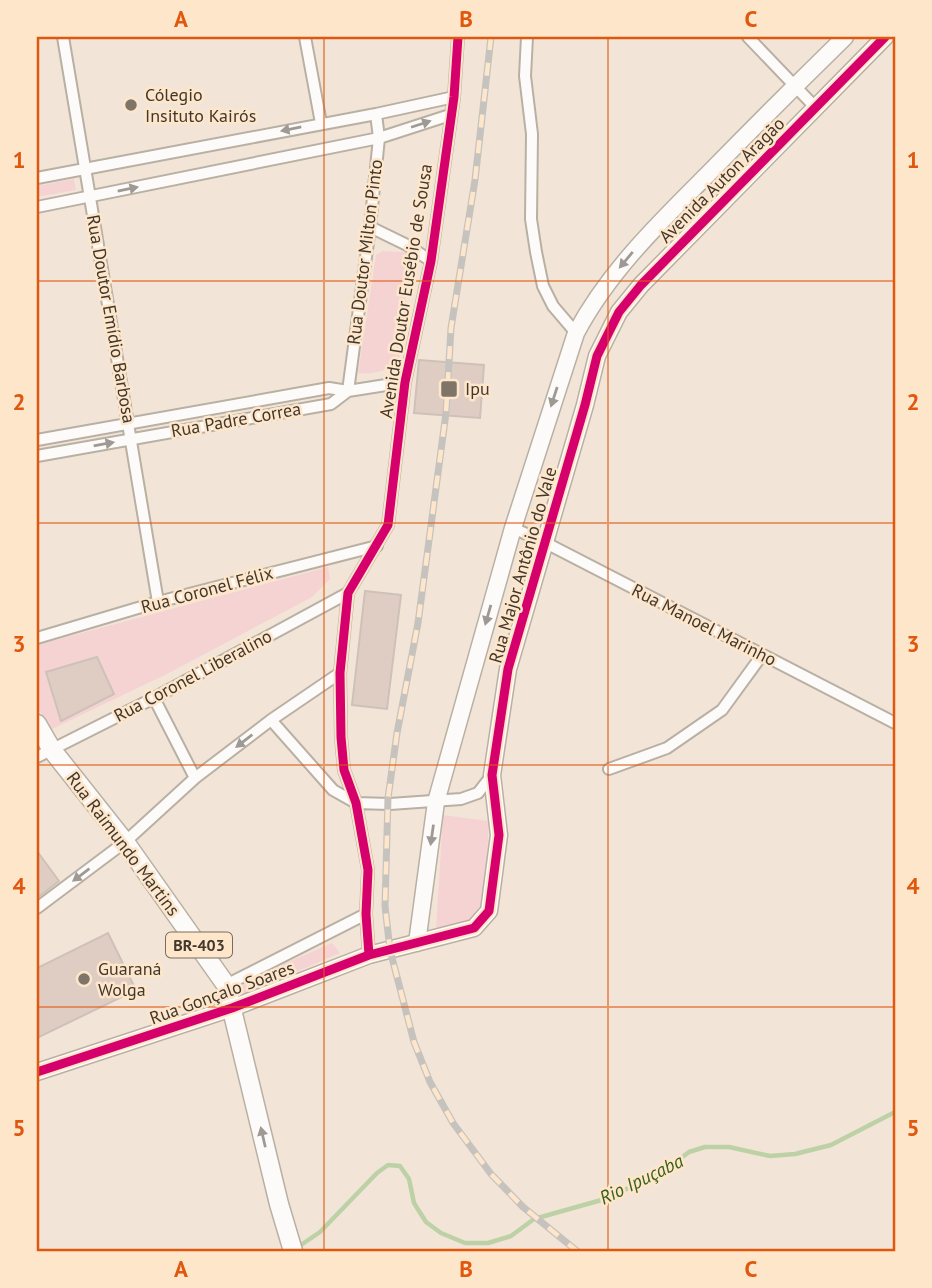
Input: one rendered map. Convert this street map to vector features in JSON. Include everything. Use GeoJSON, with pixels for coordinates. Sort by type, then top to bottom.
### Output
{"type":"FeatureCollection","features":[{"type":"Feature","properties":{"kind":"main road","name":"Rua Raimundo Martins"},"geometry":{"type":"LineString","coordinates":[[37,724],[44,753],[125,842],[226,985],[293,1251]]}},
{"type":"Feature","properties":{"kind":"street","name":"Rua Doutor Emídio Barbosa"},"geometry":{"type":"LineString","coordinates":[[63,37],[158,602]]}},
{"type":"Feature","properties":{"kind":"street"},"geometry":{"type":"LineString","coordinates":[[305,37],[321,123]]}},
{"type":"Feature","properties":{"kind":"street","name":"Avenida Doutor Eusébio de Sousa"},"geometry":{"type":"LineString","coordinates":[[369,955],[366,914],[369,870],[356,803],[345,770],[341,737],[340,673],[348,593],[388,525],[405,382],[431,261],[454,97],[458,37]]}},
{"type":"Feature","properties":{"kind":"street"},"geometry":{"type":"LineString","coordinates":[[527,37],[525,76],[532,134],[531,219],[536,253],[544,286],[553,306],[576,333]]}},
{"type":"Feature","properties":{"kind":"street"},"geometry":{"type":"LineString","coordinates":[[748,37],[816,108]]}},
{"type":"Feature","properties":{"kind":"street","name":"Avenida Auton Aragão"},"geometry":{"type":"LineString","coordinates":[[417,943],[436,802],[513,528],[576,333],[609,281],[649,233],[845,37]]}},
{"type":"Feature","properties":{"kind":"street","name":"Avenida Auton Aragão"},"geometry":{"type":"LineString","coordinates":[[597,356],[619,312],[641,285],[885,37]]}},
{"type":"Feature","properties":{"kind":"street"},"geometry":{"type":"LineString","coordinates":[[37,178],[454,97]]}},
{"type":"Feature","properties":{"kind":"street","name":"Rua Doutor Milton Pinto"},"geometry":{"type":"LineString","coordinates":[[348,391],[379,138],[376,114]]}},
{"type":"Feature","properties":{"kind":"street"},"geometry":{"type":"LineString","coordinates":[[37,207],[379,138],[450,115]]}},
{"type":"Feature","properties":{"kind":"street"},"geometry":{"type":"LineString","coordinates":[[370,227],[407,245],[431,261]]}},
{"type":"Feature","properties":{"kind":"street","name":"Rua Major Antônio do Vale"},"geometry":{"type":"LineString","coordinates":[[417,943],[474,928],[489,911],[499,835],[492,775],[509,669],[597,356]]}},
{"type":"Feature","properties":{"kind":"street","name":"Rua Padre Correa"},"geometry":{"type":"LineString","coordinates":[[37,440],[329,388],[348,391],[405,382]]}},
{"type":"Feature","properties":{"kind":"street","name":"Rua Padre Correa"},"geometry":{"type":"LineString","coordinates":[[37,456],[331,404],[348,391]]}},
{"type":"Feature","properties":{"kind":"street","name":"Rua Manoel Marinho"},"geometry":{"type":"LineString","coordinates":[[513,528],[895,723]]}},
{"type":"Feature","properties":{"kind":"street","name":"Rua Coronel Félix"},"geometry":{"type":"LineString","coordinates":[[37,638],[158,602],[377,546]]}},
{"type":"Feature","properties":{"kind":"street","name":"Rua Coronel Liberalino"},"geometry":{"type":"LineString","coordinates":[[44,753],[154,698],[348,593]]}},
{"type":"Feature","properties":{"kind":"street"},"geometry":{"type":"LineString","coordinates":[[608,769],[667,748],[722,710],[762,654]]}},
{"type":"Feature","properties":{"kind":"street"},"geometry":{"type":"LineString","coordinates":[[37,908],[125,842],[195,778],[271,720],[340,673]]}},
{"type":"Feature","properties":{"kind":"street"},"geometry":{"type":"LineString","coordinates":[[154,698],[195,778]]}},
{"type":"Feature","properties":{"kind":"street"},"geometry":{"type":"LineString","coordinates":[[271,720],[333,790],[356,803],[461,799],[478,793],[492,775]]}},
{"type":"Feature","properties":{"kind":"street","name":"Rua Gonçalo Soares"},"geometry":{"type":"LineString","coordinates":[[226,985],[366,914]]}},
{"type":"Feature","properties":{"kind":"street","name":"Rua Gonçalo Soares"},"geometry":{"type":"LineString","coordinates":[[37,1072],[232,1008],[369,955],[417,943]]}},
{"type":"Feature","properties":{"kind":"shaded area"},"geometry":{"type":"Polygon","coordinates":[[[74,179],[76,190],[37,197],[37,186],[74,179]]]}},
{"type":"Feature","properties":{"kind":"shaded area"},"geometry":{"type":"Polygon","coordinates":[[[383,251],[406,252],[410,258],[399,362],[380,372],[358,373],[376,255],[383,251]]]}},
{"type":"Feature","properties":{"kind":"shaded area"},"geometry":{"type":"Polygon","coordinates":[[[328,567],[330,579],[312,597],[169,673],[50,730],[37,706],[37,645],[328,567]]]}},
{"type":"Feature","properties":{"kind":"shaded area"},"geometry":{"type":"Polygon","coordinates":[[[443,815],[489,821],[485,899],[472,920],[447,930],[436,929],[443,815]]]}},
{"type":"Feature","properties":{"kind":"shaded area"},"geometry":{"type":"Polygon","coordinates":[[[332,943],[340,953],[245,994],[241,989],[245,981],[332,943]]]}},
{"type":"Feature","properties":{"kind":"building","name":"Ipu"},"geometry":{"type":"Polygon","coordinates":[[[419,360],[484,365],[480,418],[414,413],[419,360]]]}},
{"type":"Feature","properties":{"kind":"building"},"geometry":{"type":"Polygon","coordinates":[[[365,591],[401,595],[387,709],[352,705],[365,591]]]}},
{"type":"Feature","properties":{"kind":"building"},"geometry":{"type":"Polygon","coordinates":[[[97,657],[114,694],[61,721],[46,672],[97,657]]]}},
{"type":"Feature","properties":{"kind":"building"},"geometry":{"type":"Polygon","coordinates":[[[37,851],[59,881],[37,898],[37,851]]]}},
{"type":"Feature","properties":{"kind":"building","name":"Guaraná Wolga"},"geometry":{"type":"Polygon","coordinates":[[[108,933],[136,990],[37,1038],[37,968],[108,933]]]}},
{"type":"Feature","properties":{"kind":"waterway","name":"Rio Ipuçaba"},"geometry":{"type":"LineString","coordinates":[[298,1247],[320,1232],[388,1165],[400,1166],[409,1179],[414,1203],[426,1222],[441,1233],[465,1243],[488,1243],[511,1236],[534,1219],[605,1199],[661,1173],[689,1152],[705,1147],[729,1147],[770,1156],[795,1154],[831,1145],[895,1112]]}},
{"type":"Feature","properties":{"kind":"railway"},"geometry":{"type":"LineString","coordinates":[[491,37],[475,180],[451,328],[446,413],[418,623],[397,733],[388,798],[385,906],[390,950],[414,1042],[430,1082],[453,1123],[491,1174],[523,1207],[577,1251]]}},
{"type":"Feature","properties":{"kind":"cycle path"},"geometry":{"type":"LineString","coordinates":[[369,955],[366,914],[368,870],[356,803],[344,770],[340,673],[348,593],[388,525],[405,382],[431,261],[454,97],[458,37]]}},
{"type":"Feature","properties":{"kind":"cycle path"},"geometry":{"type":"LineString","coordinates":[[37,1072],[232,1008],[369,955],[474,928],[489,911],[499,835],[492,775],[508,669],[597,356],[619,312],[641,285],[885,37]]}},
{"type":"Feature","properties":{"kind":"place","name":"Cólegio Insituto Kairós"},"geometry":{"type":"Point","coordinates":[131,105]}},
{"type":"Feature","properties":{"kind":"place","name":"Ipu"},"geometry":{"type":"Point","coordinates":[449,389]}},
{"type":"Feature","properties":{"kind":"place","name":"Guaraná Wolga"},"geometry":{"type":"Point","coordinates":[84,979]}}]}
